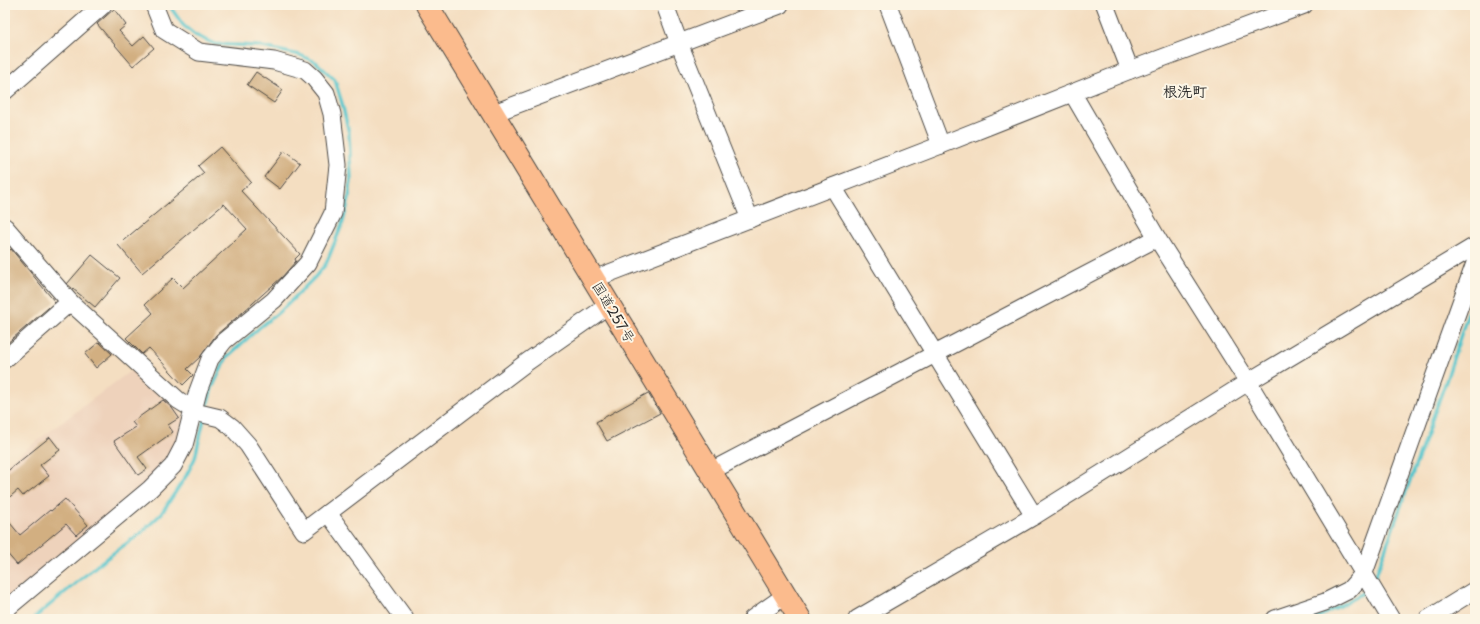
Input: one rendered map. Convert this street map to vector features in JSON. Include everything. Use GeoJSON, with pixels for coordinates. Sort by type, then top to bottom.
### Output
{"type":"FeatureCollection","features":[{"type":"Feature","properties":{"kind":"highway","name":"国道257号"},"geometry":{"type":"LineString","coordinates":[[427,5],[800,619]]}},
{"type":"Feature","properties":{"kind":"street"},"geometry":{"type":"LineString","coordinates":[[5,91],[103,5]]}},
{"type":"Feature","properties":{"kind":"street"},"geometry":{"type":"LineString","coordinates":[[5,610],[150,489],[173,466],[184,445],[196,411],[210,359],[224,341],[274,300],[308,264],[333,213],[338,165],[332,114],[326,92],[314,78],[305,70],[282,63],[199,52],[164,30],[154,5]]}},
{"type":"Feature","properties":{"kind":"street"},"geometry":{"type":"LineString","coordinates":[[665,5],[750,219]]}},
{"type":"Feature","properties":{"kind":"street"},"geometry":{"type":"LineString","coordinates":[[494,113],[780,5]]}},
{"type":"Feature","properties":{"kind":"street"},"geometry":{"type":"LineString","coordinates":[[888,5],[941,146]]}},
{"type":"Feature","properties":{"kind":"street"},"geometry":{"type":"LineString","coordinates":[[1105,5],[1130,70]]}},
{"type":"Feature","properties":{"kind":"street"},"geometry":{"type":"LineString","coordinates":[[594,279],[941,146],[1130,70],[1304,5]]}},
{"type":"Feature","properties":{"kind":"street"},"geometry":{"type":"LineString","coordinates":[[1072,94],[1157,238],[1248,382],[1391,619]]}},
{"type":"Feature","properties":{"kind":"street"},"geometry":{"type":"LineString","coordinates":[[833,187],[1034,516]]}},
{"type":"Feature","properties":{"kind":"street"},"geometry":{"type":"LineString","coordinates":[[5,227],[70,302],[178,400],[196,411],[220,418],[232,427],[248,445],[304,531],[526,362],[610,304]]}},
{"type":"Feature","properties":{"kind":"street"},"geometry":{"type":"LineString","coordinates":[[710,471],[1157,238]]}},
{"type":"Feature","properties":{"kind":"street"},"geometry":{"type":"LineString","coordinates":[[857,619],[1034,516],[1248,382],[1475,246]]}},
{"type":"Feature","properties":{"kind":"street"},"geometry":{"type":"LineString","coordinates":[[1275,619],[1325,602],[1368,580],[1475,263]]}},
{"type":"Feature","properties":{"kind":"street"},"geometry":{"type":"LineString","coordinates":[[5,359],[70,302]]}},
{"type":"Feature","properties":{"kind":"street"},"geometry":{"type":"LineString","coordinates":[[328,512],[404,619]]}},
{"type":"Feature","properties":{"kind":"street"},"geometry":{"type":"LineString","coordinates":[[1428,619],[1475,590]]}},
{"type":"Feature","properties":{"kind":"street"},"geometry":{"type":"LineString","coordinates":[[752,619],[786,595]]}},
{"type":"Feature","properties":{"kind":"shaded area"},"geometry":{"type":"Polygon","coordinates":[[[133,369],[185,418],[179,437],[168,459],[146,484],[5,601],[5,465],[133,369]]]}},
{"type":"Feature","properties":{"kind":"building"},"geometry":{"type":"Polygon","coordinates":[[[114,9],[126,25],[119,31],[133,46],[144,36],[154,48],[133,66],[97,24],[114,9]]]}},
{"type":"Feature","properties":{"kind":"building"},"geometry":{"type":"Polygon","coordinates":[[[256,72],[283,90],[274,103],[247,85],[256,72]]]}},
{"type":"Feature","properties":{"kind":"building"},"geometry":{"type":"Polygon","coordinates":[[[220,147],[251,182],[241,191],[300,254],[282,277],[216,335],[200,357],[187,369],[193,375],[183,385],[149,348],[142,354],[126,338],[153,313],[145,304],[173,278],[183,288],[247,229],[224,204],[142,273],[118,245],[204,173],[198,166],[220,147]]]}},
{"type":"Feature","properties":{"kind":"building"},"geometry":{"type":"Polygon","coordinates":[[[284,151],[300,163],[280,189],[264,177],[284,151]]]}},
{"type":"Feature","properties":{"kind":"building"},"geometry":{"type":"Polygon","coordinates":[[[11,249],[55,302],[5,345],[5,254],[11,249]]]}},
{"type":"Feature","properties":{"kind":"building"},"geometry":{"type":"Polygon","coordinates":[[[92,255],[120,278],[95,307],[67,284],[92,255]]]}},
{"type":"Feature","properties":{"kind":"building"},"geometry":{"type":"Polygon","coordinates":[[[99,342],[112,354],[96,368],[85,354],[99,342]]]}},
{"type":"Feature","properties":{"kind":"building"},"geometry":{"type":"Polygon","coordinates":[[[648,393],[660,413],[607,441],[596,422],[648,393]]]}},
{"type":"Feature","properties":{"kind":"building"},"geometry":{"type":"Polygon","coordinates":[[[163,400],[172,408],[179,418],[168,425],[173,432],[138,457],[147,469],[138,475],[114,441],[136,427],[132,422],[163,400]]]}},
{"type":"Feature","properties":{"kind":"building"},"geometry":{"type":"Polygon","coordinates":[[[50,437],[60,450],[40,465],[49,476],[23,496],[18,490],[5,501],[5,473],[50,437]]]}},
{"type":"Feature","properties":{"kind":"building"},"geometry":{"type":"Polygon","coordinates":[[[65,499],[88,525],[76,535],[66,524],[17,565],[5,551],[5,517],[20,535],[65,499]]]}},
{"type":"Feature","properties":{"kind":"waterway"},"geometry":{"type":"LineString","coordinates":[[171,5],[171,8],[183,25],[195,35],[215,44],[258,46],[300,55],[316,62],[335,80],[349,133],[351,178],[349,199],[343,222],[326,264],[284,308],[227,357],[212,388],[206,411]]}},
{"type":"Feature","properties":{"kind":"waterway"},"geometry":{"type":"LineString","coordinates":[[1373,579],[1376,575],[1446,381],[1475,291]]}},
{"type":"Feature","properties":{"kind":"waterway"},"geometry":{"type":"LineString","coordinates":[[33,619],[100,563],[141,533],[161,514],[186,476],[195,458],[204,419]]}},
{"type":"Feature","properties":{"kind":"waterway"},"geometry":{"type":"LineString","coordinates":[[1310,619],[1321,616],[1363,593],[1366,588]]}},
{"type":"Feature","properties":{"kind":"district","name":"根洗町"},"geometry":{"type":"Point","coordinates":[1185,90]}}]}
